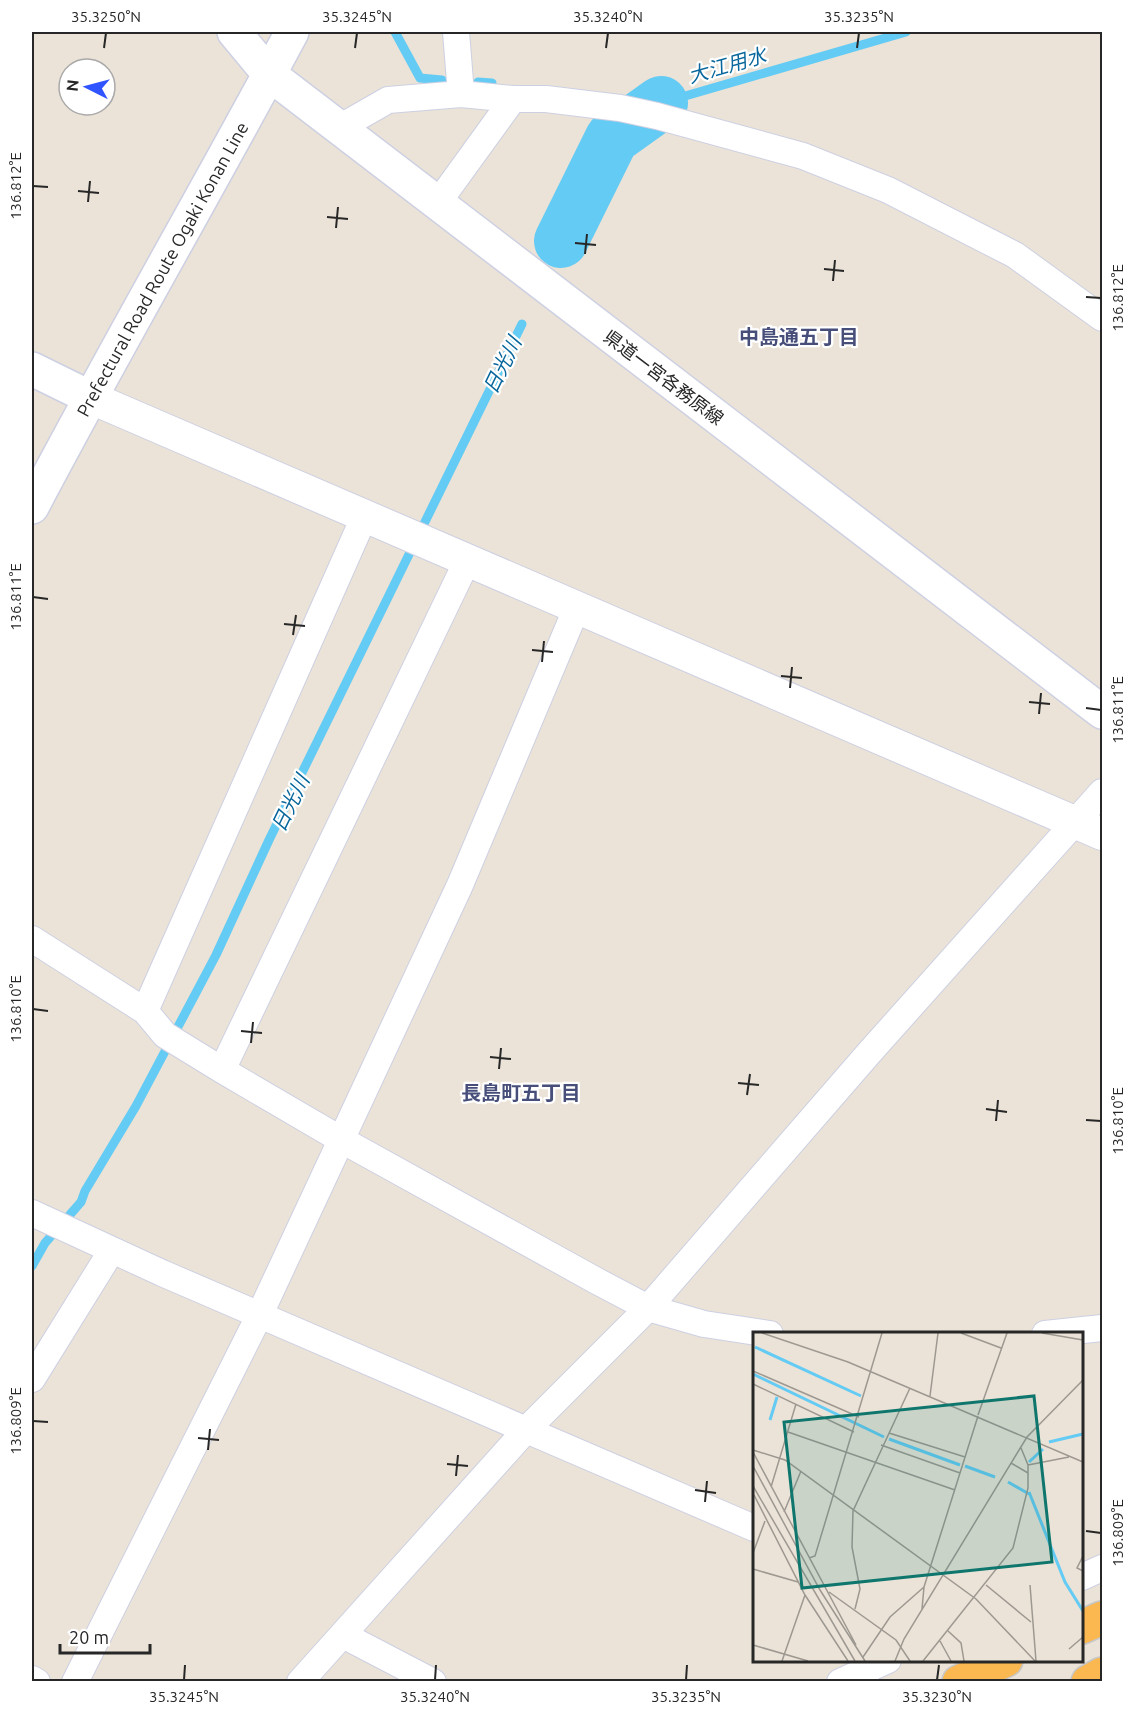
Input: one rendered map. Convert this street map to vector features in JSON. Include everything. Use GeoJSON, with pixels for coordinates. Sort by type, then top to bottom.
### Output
{"type":"FeatureCollection","features":[{"type":"Feature","properties":{"kind":"highway"},"geometry":{"type":"LineString","coordinates":[[1083,1627],[1102,1618]]}},
{"type":"Feature","properties":{"kind":"highway"},"geometry":{"type":"LineString","coordinates":[[959,1682],[1002,1662]]}},
{"type":"Feature","properties":{"kind":"highway"},"geometry":{"type":"LineString","coordinates":[[1088,1682],[1102,1674]]}},
{"type":"Feature","properties":{"kind":"main road","name":"県道一宮各務原線"},"geometry":{"type":"LineString","coordinates":[[234,32],[269,74],[1102,712]]}},
{"type":"Feature","properties":{"kind":"main road","name":"Prefectural Road Route Ogaki Konan Line"},"geometry":{"type":"LineString","coordinates":[[32,507],[89,397],[239,131],[292,32]]}},
{"type":"Feature","properties":{"kind":"main road"},"geometry":{"type":"LineString","coordinates":[[32,369],[89,397]]}},
{"type":"Feature","properties":{"kind":"street"},"geometry":{"type":"LineString","coordinates":[[456,32],[461,94]]}},
{"type":"Feature","properties":{"kind":"street"},"geometry":{"type":"LineString","coordinates":[[339,128],[388,100],[461,94],[513,99],[546,99],[620,108],[657,116],[803,156],[888,190],[1016,255],[1102,318]]}},
{"type":"Feature","properties":{"kind":"street"},"geometry":{"type":"LineString","coordinates":[[437,204],[513,99]]}},
{"type":"Feature","properties":{"kind":"street"},"geometry":{"type":"LineString","coordinates":[[89,397],[1089,828]]}},
{"type":"Feature","properties":{"kind":"street"},"geometry":{"type":"LineString","coordinates":[[145,1011],[365,515]]}},
{"type":"Feature","properties":{"kind":"street"},"geometry":{"type":"LineString","coordinates":[[222,1071],[468,559]]}},
{"type":"Feature","properties":{"kind":"street"},"geometry":{"type":"LineString","coordinates":[[75,1682],[260,1314],[460,885],[577,607]]}},
{"type":"Feature","properties":{"kind":"street"},"geometry":{"type":"LineString","coordinates":[[300,1682],[525,1431],[648,1308],[869,1053],[1089,828],[1102,792]]}},
{"type":"Feature","properties":{"kind":"street"},"geometry":{"type":"LineString","coordinates":[[32,939],[145,1011],[165,1035],[222,1071],[340,1139],[648,1308],[704,1324],[757,1332]]}},
{"type":"Feature","properties":{"kind":"street"},"geometry":{"type":"LineString","coordinates":[[32,1213],[162,1273],[753,1528]]}},
{"type":"Feature","properties":{"kind":"street"},"geometry":{"type":"LineString","coordinates":[[32,1379],[105,1247]]}},
{"type":"Feature","properties":{"kind":"street"},"geometry":{"type":"LineString","coordinates":[[1064,1332],[1102,1328]]}},
{"type":"Feature","properties":{"kind":"street"},"geometry":{"type":"LineString","coordinates":[[1083,1577],[1102,1568]]}},
{"type":"Feature","properties":{"kind":"street"},"geometry":{"type":"LineString","coordinates":[[343,1635],[433,1682]]}},
{"type":"Feature","properties":{"kind":"street"},"geometry":{"type":"LineString","coordinates":[[840,1682],[884,1662]]}},
{"type":"Feature","properties":{"kind":"street"},"geometry":{"type":"LineString","coordinates":[[32,1679],[37,1682]]}},
{"type":"Feature","properties":{"kind":"waterway","name":"日光川"},"geometry":{"type":"LineString","coordinates":[[395,32],[420,78],[442,80]]}},
{"type":"Feature","properties":{"kind":"waterway","name":"大江用水"},"geometry":{"type":"LineString","coordinates":[[640,100],[661,103],[906,32]]}},
{"type":"Feature","properties":{"kind":"waterway","name":"日光川"},"geometry":{"type":"LineString","coordinates":[[478,82],[492,83]]}},
{"type":"Feature","properties":{"kind":"waterway","name":"日光川"},"geometry":{"type":"LineString","coordinates":[[561,241],[612,138],[661,103]]}},
{"type":"Feature","properties":{"kind":"waterway","name":"日光川"},"geometry":{"type":"LineString","coordinates":[[32,1266],[45,1243],[81,1202],[85,1191],[136,1106],[216,955],[269,840],[522,324]]}},
{"type":"Feature","properties":{"kind":"district","name":"中島通五丁目"},"geometry":{"type":"Point","coordinates":[799,336]}},
{"type":"Feature","properties":{"kind":"district","name":"長島町五丁目"},"geometry":{"type":"Point","coordinates":[521,1092]}}]}
